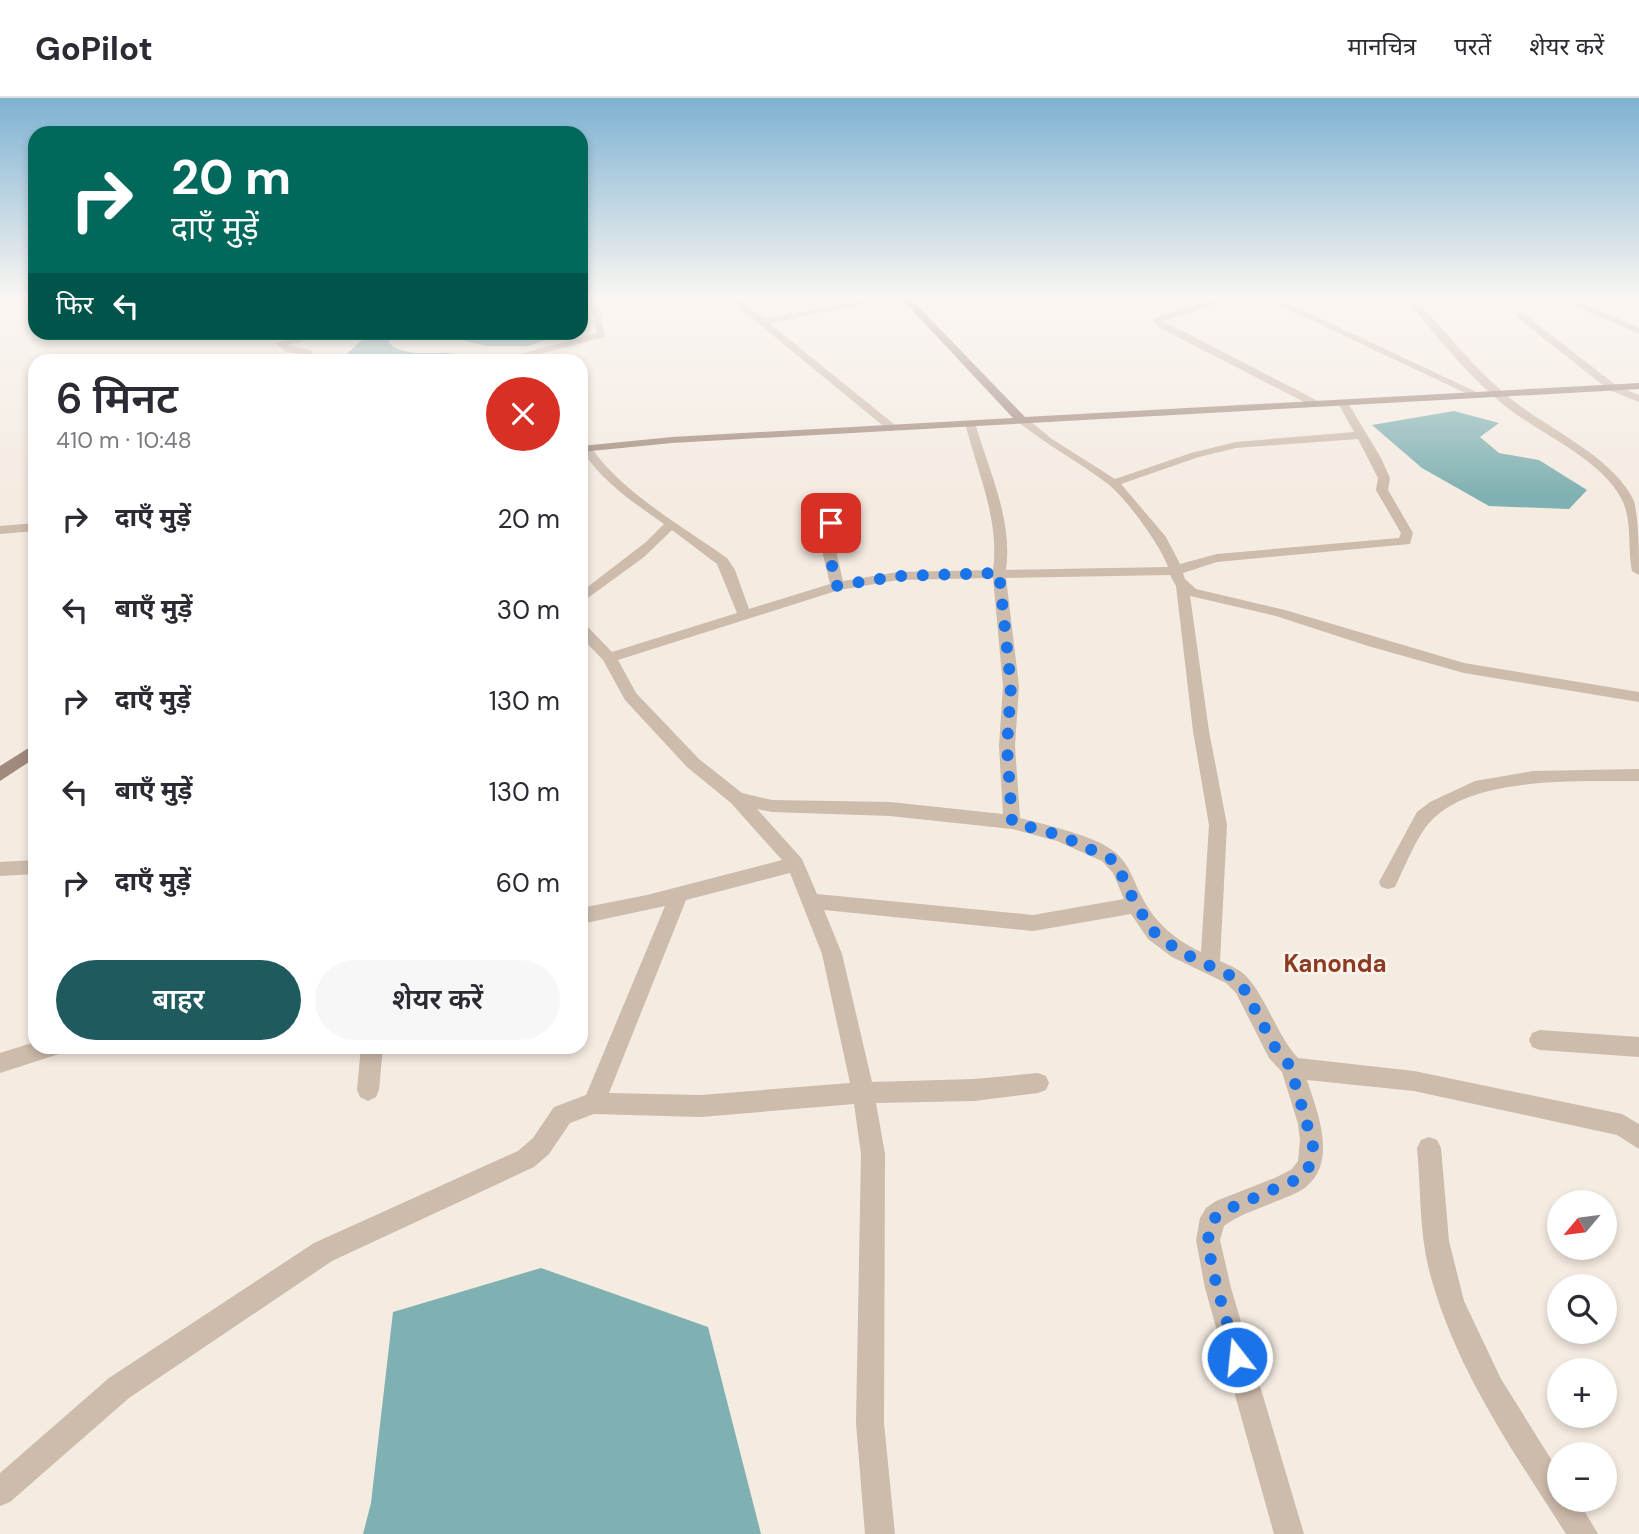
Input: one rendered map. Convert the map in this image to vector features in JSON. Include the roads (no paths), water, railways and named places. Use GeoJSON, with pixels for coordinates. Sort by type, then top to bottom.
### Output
{"type":"FeatureCollection","features":[{"type":"Feature","properties":{"kind":"main road"},"geometry":{"type":"LineString","coordinates":[[967,363],[1022,420]]}},
{"type":"Feature","properties":{"kind":"main road"},"geometry":{"type":"LineString","coordinates":[[588,449],[672,440],[1639,386]]}},
{"type":"Feature","properties":{"kind":"main road"},"geometry":{"type":"LineString","coordinates":[[0,775],[28,755]]}},
{"type":"Feature","properties":{"kind":"street"},"geometry":{"type":"LineString","coordinates":[[813,363],[891,427]]}},
{"type":"Feature","properties":{"kind":"street"},"geometry":{"type":"LineString","coordinates":[[1236,363],[1316,404]]}},
{"type":"Feature","properties":{"kind":"street"},"geometry":{"type":"LineString","coordinates":[[1409,363],[1480,396]]}},
{"type":"Feature","properties":{"kind":"street"},"geometry":{"type":"LineString","coordinates":[[1469,363],[1499,395],[1590,462],[1623,491],[1632,508],[1633,550],[1639,571]]}},
{"type":"Feature","properties":{"kind":"street"},"geometry":{"type":"LineString","coordinates":[[1581,363],[1613,388],[1639,399]]}},
{"type":"Feature","properties":{"kind":"street"},"geometry":{"type":"LineString","coordinates":[[1180,579],[1188,565],[1217,558],[1405,541],[1407,533],[1382,491],[1381,470],[1343,403]]}},
{"type":"Feature","properties":{"kind":"street"},"geometry":{"type":"LineString","coordinates":[[1022,420],[1066,453],[1114,483],[1161,540],[1180,579],[1200,731],[1218,825],[1210,966]]}},
{"type":"Feature","properties":{"kind":"street"},"geometry":{"type":"LineString","coordinates":[[970,423],[992,497],[1003,557],[999,573],[1011,686],[1007,746],[1012,822]]}},
{"type":"Feature","properties":{"kind":"street"},"geometry":{"type":"LineString","coordinates":[[1114,483],[1195,455],[1236,445],[1362,435]]}},
{"type":"Feature","properties":{"kind":"street"},"geometry":{"type":"LineString","coordinates":[[588,454],[617,484],[722,561],[728,570],[745,617]]}},
{"type":"Feature","properties":{"kind":"street"},"geometry":{"type":"LineString","coordinates":[[1623,491],[1639,490]]}},
{"type":"Feature","properties":{"kind":"street"},"geometry":{"type":"LineString","coordinates":[[833,506],[830,555],[836,586]]}},
{"type":"Feature","properties":{"kind":"street"},"geometry":{"type":"LineString","coordinates":[[588,593],[610,574],[649,548],[671,524]]}},
{"type":"Feature","properties":{"kind":"street"},"geometry":{"type":"LineString","coordinates":[[0,530],[28,528]]}},
{"type":"Feature","properties":{"kind":"street"},"geometry":{"type":"LineString","coordinates":[[609,658],[836,586],[898,576],[999,573],[1180,579],[1201,596],[1280,613],[1383,646],[1464,668],[1639,697]]}},
{"type":"Feature","properties":{"kind":"street"},"geometry":{"type":"LineString","coordinates":[[588,636],[609,658],[630,696],[693,763],[737,798],[796,863],[832,954],[864,1093],[873,1154],[870,1423],[880,1534]]}},
{"type":"Feature","properties":{"kind":"street"},"geometry":{"type":"LineString","coordinates":[[1388,882],[1423,817],[1436,807],[1481,785],[1533,777],[1639,775]]}},
{"type":"Feature","properties":{"kind":"street"},"geometry":{"type":"LineString","coordinates":[[737,798],[772,806],[890,809],[1012,822],[1062,836],[1108,856],[1120,869],[1136,905],[1155,933],[1179,951],[1233,977],[1243,987],[1277,1051],[1290,1066],[1313,1145],[1311,1164],[1300,1178],[1215,1217],[1209,1227],[1208,1240],[1218,1288],[1289,1534]]}},
{"type":"Feature","properties":{"kind":"street"},"geometry":{"type":"LineString","coordinates":[[588,914],[679,895],[796,863]]}},
{"type":"Feature","properties":{"kind":"street"},"geometry":{"type":"LineString","coordinates":[[0,869],[28,867]]}},
{"type":"Feature","properties":{"kind":"street"},"geometry":{"type":"LineString","coordinates":[[594,1103],[610,1058],[679,895]]}},
{"type":"Feature","properties":{"kind":"street"},"geometry":{"type":"LineString","coordinates":[[812,901],[1033,923],[1136,905]]}},
{"type":"Feature","properties":{"kind":"street"},"geometry":{"type":"LineString","coordinates":[[1540,1040],[1639,1047]]}},
{"type":"Feature","properties":{"kind":"street"},"geometry":{"type":"LineString","coordinates":[[0,1063],[29,1054]]}},
{"type":"Feature","properties":{"kind":"street"},"geometry":{"type":"LineString","coordinates":[[368,1090],[371,1054]]}},
{"type":"Feature","properties":{"kind":"street"},"geometry":{"type":"LineString","coordinates":[[1290,1066],[1304,1070],[1414,1081],[1622,1125],[1639,1138]]}},
{"type":"Feature","properties":{"kind":"street"},"geometry":{"type":"LineString","coordinates":[[0,1492],[119,1388],[299,1267],[344,1240],[526,1158],[541,1146],[562,1115],[594,1103],[701,1106],[864,1093],[974,1090],[1038,1083]]}},
{"type":"Feature","properties":{"kind":"street"},"geometry":{"type":"LineString","coordinates":[[1429,1148],[1441,1269],[1461,1327],[1499,1401],[1547,1477]]}},
{"type":"Feature","properties":{"kind":"street"},"geometry":{"type":"LineString","coordinates":[[1569,1512],[1583,1534]]}},
{"type":"Feature","properties":{"kind":"water"},"geometry":{"type":"Polygon","coordinates":[[[1454,411],[1499,423],[1480,437],[1499,453],[1539,460],[1587,490],[1569,509],[1489,506],[1422,468],[1372,425],[1454,411]]]}},
{"type":"Feature","properties":{"kind":"water"},"geometry":{"type":"Polygon","coordinates":[[[541,1268],[708,1327],[761,1534],[363,1534],[371,1503],[393,1312],[541,1268]]]}},
{"type":"Feature","properties":{"kind":"district","name":"Kanonda"},"geometry":{"type":"Point","coordinates":[1335,963]}}]}
